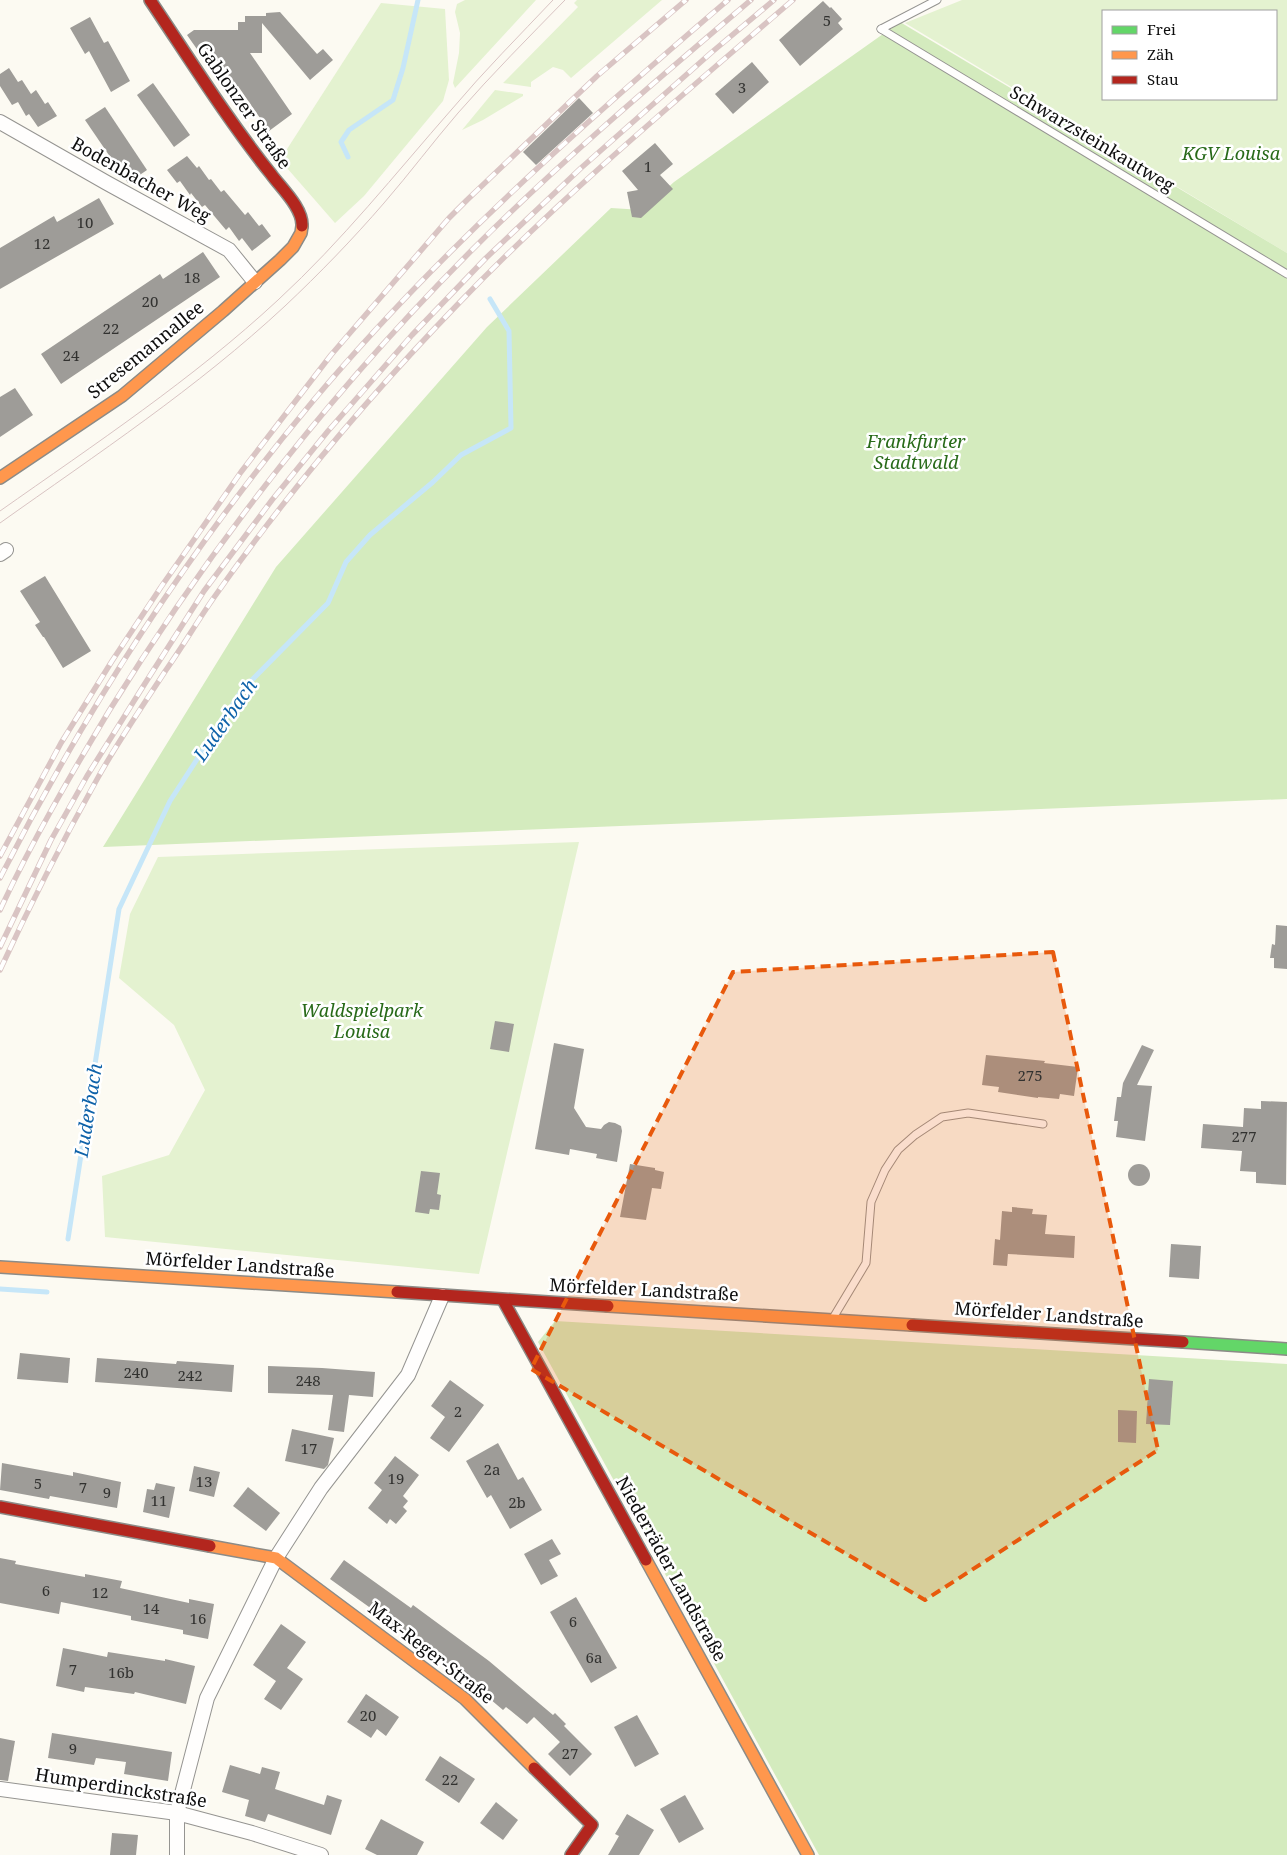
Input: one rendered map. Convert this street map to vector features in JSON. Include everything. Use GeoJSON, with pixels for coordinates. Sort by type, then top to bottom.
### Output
{"type":"FeatureCollection","features":[{"type":"Feature","properties":{"kind":"street","name":"Gablonzer Straße"},"geometry":{"type":"LineString","coordinates":[[150,0],[268,171],[296,207],[302,221],[301,233]]}},
{"type":"Feature","properties":{"kind":"street","name":"Bodenbacher Weg"},"geometry":{"type":"LineString","coordinates":[[0,122],[106,184],[229,250],[255,282]]}},
{"type":"Feature","properties":{"kind":"street","name":"Stresemannallee"},"geometry":{"type":"LineString","coordinates":[[0,478],[122,396],[255,282],[293,247],[301,233]]}},
{"type":"Feature","properties":{"kind":"street","name":"Mörfelder Landstraße"},"geometry":{"type":"LineString","coordinates":[[0,1267],[1287,1349]]}},
{"type":"Feature","properties":{"kind":"street"},"geometry":{"type":"LineString","coordinates":[[178,1855],[177,1812],[207,1698],[276,1558],[321,1488],[408,1374],[435,1317],[442,1296]]}},
{"type":"Feature","properties":{"kind":"street","name":"Niederräder Landstraße"},"geometry":{"type":"LineString","coordinates":[[503,1300],[808,1855]]}},
{"type":"Feature","properties":{"kind":"street","name":"Max-Reger-Straße"},"geometry":{"type":"LineString","coordinates":[[0,1508],[276,1558],[465,1699],[592,1825],[571,1855]]}},
{"type":"Feature","properties":{"kind":"street","name":"Humperdinckstraße"},"geometry":{"type":"LineString","coordinates":[[0,1790],[177,1812],[321,1855]]}},
{"type":"Feature","properties":{"kind":"lane","name":"Schwarzsteinkautweg"},"geometry":{"type":"LineString","coordinates":[[937,0],[881,29],[1287,274]]}},
{"type":"Feature","properties":{"kind":"lane"},"geometry":{"type":"LineString","coordinates":[[832,1319],[866,1264],[871,1202],[884,1170],[898,1150],[915,1135],[942,1118],[968,1113],[1043,1124]]}},
{"type":"Feature","properties":{"kind":"highlighted area"},"geometry":{"type":"Polygon","coordinates":[[[1053,952],[1158,1450],[925,1600],[531,1369],[733,972],[1053,952]]]}},
{"type":"Feature","properties":{"kind":"green space"},"geometry":{"type":"Polygon","coordinates":[[[465,0],[536,0],[455,88],[453,83],[459,53],[460,33],[455,12],[457,4],[465,0]]]}},
{"type":"Feature","properties":{"kind":"green space"},"geometry":{"type":"Polygon","coordinates":[[[577,0],[662,0],[571,78],[563,70],[553,67],[531,82],[531,87],[503,83],[578,7],[574,3],[577,0]]]}},
{"type":"Feature","properties":{"kind":"green space","name":"KGV Louisa"},"geometry":{"type":"Polygon","coordinates":[[[962,0],[1287,0],[1287,253],[905,23],[962,0]]]}},
{"type":"Feature","properties":{"kind":"green space"},"geometry":{"type":"Polygon","coordinates":[[[381,3],[445,9],[449,80],[443,101],[364,196],[335,223],[280,160],[381,3]]]}},
{"type":"Feature","properties":{"kind":"green space","name":"Frankfurter Stadtwald"},"geometry":{"type":"Polygon","coordinates":[[[900,22],[1287,253],[1287,799],[103,847],[276,567],[487,327],[611,208],[643,210],[674,182],[900,22]]]}},
{"type":"Feature","properties":{"kind":"green space"},"geometry":{"type":"Polygon","coordinates":[[[495,90],[523,94],[523,96],[462,130],[495,90]]]}},
{"type":"Feature","properties":{"kind":"green space","name":"Waldspielpark Louisa"},"geometry":{"type":"Polygon","coordinates":[[[579,842],[479,1274],[105,1237],[102,1176],[169,1155],[205,1090],[174,1025],[119,978],[130,914],[158,857],[579,842]]]}},
{"type":"Feature","properties":{"kind":"green space"},"geometry":{"type":"Polygon","coordinates":[[[555,1321],[1287,1364],[1287,1855],[819,1855],[538,1342],[555,1321]]]}},
{"type":"Feature","properties":{"kind":"building"},"geometry":{"type":"Polygon","coordinates":[[[823,1],[842,19],[838,23],[843,29],[800,66],[779,40],[823,1]]]}},
{"type":"Feature","properties":{"kind":"building"},"geometry":{"type":"Polygon","coordinates":[[[280,12],[317,54],[323,49],[333,60],[310,80],[262,23],[262,53],[250,53],[292,114],[269,131],[238,86],[228,93],[187,35],[194,30],[238,30],[238,22],[245,22],[245,16],[266,16],[266,13],[280,12]]]}},
{"type":"Feature","properties":{"kind":"building"},"geometry":{"type":"Polygon","coordinates":[[[90,17],[104,43],[108,41],[130,81],[111,92],[89,51],[85,54],[70,28],[90,17]]]}},
{"type":"Feature","properties":{"kind":"building"},"geometry":{"type":"Polygon","coordinates":[[[752,62],[769,82],[733,114],[715,94],[752,62]]]}},
{"type":"Feature","properties":{"kind":"building"},"geometry":{"type":"Polygon","coordinates":[[[9,68],[18,82],[22,80],[31,94],[36,90],[45,104],[48,102],[57,116],[38,127],[29,114],[26,116],[18,102],[12,105],[0,86],[0,74],[9,68]]]}},
{"type":"Feature","properties":{"kind":"building"},"geometry":{"type":"Polygon","coordinates":[[[153,83],[190,135],[174,147],[137,95],[153,83]]]}},
{"type":"Feature","properties":{"kind":"building"},"geometry":{"type":"Polygon","coordinates":[[[579,98],[593,113],[536,165],[523,152],[579,98]]]}},
{"type":"Feature","properties":{"kind":"building"},"geometry":{"type":"Polygon","coordinates":[[[105,107],[147,170],[128,183],[85,120],[105,107]]]}},
{"type":"Feature","properties":{"kind":"building"},"geometry":{"type":"Polygon","coordinates":[[[655,143],[673,164],[660,175],[673,189],[641,218],[632,217],[627,192],[638,190],[622,171],[655,143]]]}},
{"type":"Feature","properties":{"kind":"building"},"geometry":{"type":"Polygon","coordinates":[[[187,156],[197,168],[199,166],[221,192],[224,190],[245,215],[248,212],[259,226],[262,224],[271,236],[252,251],[242,238],[239,241],[229,227],[226,230],[205,205],[202,207],[180,181],[177,183],[167,170],[187,156]]]}},
{"type":"Feature","properties":{"kind":"building"},"geometry":{"type":"Polygon","coordinates":[[[99,198],[114,224],[0,289],[0,248],[54,216],[57,222],[99,198]]]}},
{"type":"Feature","properties":{"kind":"building"},"geometry":{"type":"Polygon","coordinates":[[[203,252],[220,277],[61,384],[41,354],[160,274],[163,279],[203,252]]]}},
{"type":"Feature","properties":{"kind":"building"},"geometry":{"type":"Polygon","coordinates":[[[15,388],[33,415],[0,437],[0,397],[15,388]]]}},
{"type":"Feature","properties":{"kind":"building"},"geometry":{"type":"Polygon","coordinates":[[[45,576],[91,651],[63,668],[35,625],[40,622],[20,591],[45,576]]]}},
{"type":"Feature","properties":{"kind":"building"},"geometry":{"type":"Polygon","coordinates":[[[1276,925],[1287,926],[1287,969],[1274,968],[1274,958],[1270,958],[1272,944],[1275,945],[1276,925]]]}},
{"type":"Feature","properties":{"kind":"building"},"geometry":{"type":"Polygon","coordinates":[[[495,1021],[514,1024],[509,1052],[490,1049],[495,1021]]]}},
{"type":"Feature","properties":{"kind":"building"},"geometry":{"type":"Polygon","coordinates":[[[554,1043],[584,1049],[574,1108],[586,1127],[601,1129],[609,1122],[621,1126],[622,1131],[617,1162],[596,1158],[597,1154],[570,1149],[569,1155],[535,1149],[554,1043]]]}},
{"type":"Feature","properties":{"kind":"building"},"geometry":{"type":"Polygon","coordinates":[[[1142,1045],[1154,1050],[1137,1085],[1152,1086],[1145,1141],[1116,1137],[1118,1121],[1114,1121],[1117,1097],[1121,1097],[1123,1083],[1142,1045]]]}},
{"type":"Feature","properties":{"kind":"building"},"geometry":{"type":"Polygon","coordinates":[[[986,1055],[1045,1061],[1044,1063],[1078,1067],[1074,1096],[1060,1094],[1059,1099],[1038,1098],[998,1092],[999,1087],[982,1085],[986,1055]]]}},
{"type":"Feature","properties":{"kind":"building"},"geometry":{"type":"Polygon","coordinates":[[[1261,1101],[1287,1102],[1286,1185],[1256,1183],[1256,1172],[1240,1171],[1242,1151],[1201,1148],[1203,1124],[1243,1127],[1244,1108],[1261,1109],[1261,1101]]]}},
{"type":"Feature","properties":{"kind":"building"},"geometry":{"type":"Polygon","coordinates":[[[630,1164],[655,1168],[655,1170],[664,1172],[661,1189],[652,1188],[646,1220],[620,1217],[630,1164]]]}},
{"type":"Feature","properties":{"kind":"building"},"geometry":{"type":"Polygon","coordinates":[[[1139,1164],[1147,1167],[1150,1175],[1147,1183],[1139,1186],[1131,1183],[1128,1175],[1131,1167],[1139,1164]]]}},
{"type":"Feature","properties":{"kind":"building"},"geometry":{"type":"Polygon","coordinates":[[[421,1171],[440,1173],[437,1194],[441,1195],[439,1210],[430,1209],[429,1214],[415,1212],[421,1171]]]}},
{"type":"Feature","properties":{"kind":"building"},"geometry":{"type":"Polygon","coordinates":[[[1012,1207],[1033,1209],[1032,1214],[1047,1215],[1045,1234],[1075,1236],[1074,1258],[1008,1254],[1007,1266],[993,1265],[995,1239],[1000,1240],[1002,1211],[1012,1212],[1012,1207]]]}},
{"type":"Feature","properties":{"kind":"building"},"geometry":{"type":"Polygon","coordinates":[[[1171,1244],[1201,1246],[1199,1279],[1169,1277],[1171,1244]]]}},
{"type":"Feature","properties":{"kind":"building"},"geometry":{"type":"Polygon","coordinates":[[[20,1353],[70,1358],[68,1383],[17,1379],[20,1353]]]}},
{"type":"Feature","properties":{"kind":"building"},"geometry":{"type":"Polygon","coordinates":[[[97,1358],[176,1364],[177,1361],[234,1365],[232,1392],[95,1382],[97,1358]]]}},
{"type":"Feature","properties":{"kind":"building"},"geometry":{"type":"Polygon","coordinates":[[[268,1366],[375,1372],[373,1397],[349,1395],[344,1432],[328,1430],[333,1395],[268,1393],[268,1366]]]}},
{"type":"Feature","properties":{"kind":"building"},"geometry":{"type":"Polygon","coordinates":[[[1149,1379],[1173,1381],[1170,1425],[1146,1424],[1149,1379]]]}},
{"type":"Feature","properties":{"kind":"building"},"geometry":{"type":"Polygon","coordinates":[[[450,1380],[484,1405],[449,1452],[430,1438],[445,1417],[431,1406],[450,1380]]]}},
{"type":"Feature","properties":{"kind":"building"},"geometry":{"type":"Polygon","coordinates":[[[1118,1410],[1137,1411],[1136,1443],[1118,1442],[1118,1410]]]}},
{"type":"Feature","properties":{"kind":"building"},"geometry":{"type":"Polygon","coordinates":[[[292,1429],[334,1438],[328,1465],[324,1469],[285,1461],[292,1429]]]}},
{"type":"Feature","properties":{"kind":"building"},"geometry":{"type":"Polygon","coordinates":[[[498,1443],[518,1480],[523,1477],[542,1510],[510,1529],[491,1495],[487,1498],[466,1461],[498,1443]]]}},
{"type":"Feature","properties":{"kind":"building"},"geometry":{"type":"Polygon","coordinates":[[[395,1456],[419,1475],[403,1496],[408,1501],[403,1507],[407,1511],[396,1524],[390,1519],[387,1524],[368,1508],[382,1490],[374,1483],[395,1456]]]}},
{"type":"Feature","properties":{"kind":"building"},"geometry":{"type":"Polygon","coordinates":[[[2,1463],[73,1476],[73,1472],[121,1482],[117,1508],[50,1496],[49,1499],[0,1490],[2,1463]]]}},
{"type":"Feature","properties":{"kind":"building"},"geometry":{"type":"Polygon","coordinates":[[[194,1466],[220,1472],[214,1497],[189,1491],[194,1466]]]}},
{"type":"Feature","properties":{"kind":"building"},"geometry":{"type":"Polygon","coordinates":[[[156,1483],[175,1487],[169,1518],[143,1512],[147,1489],[154,1490],[156,1483]]]}},
{"type":"Feature","properties":{"kind":"building"},"geometry":{"type":"Polygon","coordinates":[[[248,1487],[280,1513],[266,1531],[233,1506],[248,1487]]]}},
{"type":"Feature","properties":{"kind":"building"},"geometry":{"type":"Polygon","coordinates":[[[552,1539],[561,1554],[549,1560],[558,1576],[541,1585],[524,1554],[552,1539]]]}},
{"type":"Feature","properties":{"kind":"building"},"geometry":{"type":"Polygon","coordinates":[[[0,1558],[16,1561],[15,1564],[85,1577],[85,1574],[122,1581],[120,1588],[189,1603],[189,1599],[214,1604],[208,1639],[183,1634],[183,1630],[131,1620],[131,1616],[61,1602],[59,1614],[0,1603],[0,1558]]]}},
{"type":"Feature","properties":{"kind":"building"},"geometry":{"type":"Polygon","coordinates":[[[344,1560],[411,1608],[413,1605],[489,1661],[553,1715],[555,1713],[566,1724],[564,1726],[592,1754],[570,1776],[548,1754],[560,1742],[534,1717],[527,1724],[506,1707],[503,1710],[451,1666],[449,1668],[396,1629],[397,1627],[330,1579],[344,1560]]]}},
{"type":"Feature","properties":{"kind":"building"},"geometry":{"type":"Polygon","coordinates":[[[576,1597],[617,1668],[591,1683],[550,1612],[576,1597]]]}},
{"type":"Feature","properties":{"kind":"building"},"geometry":{"type":"Polygon","coordinates":[[[281,1624],[306,1642],[287,1668],[303,1679],[281,1710],[264,1699],[276,1681],[253,1665],[281,1624]]]}},
{"type":"Feature","properties":{"kind":"building"},"geometry":{"type":"Polygon","coordinates":[[[63,1648],[107,1657],[108,1652],[165,1661],[165,1659],[195,1666],[186,1704],[135,1692],[134,1694],[85,1687],[84,1692],[56,1686],[63,1648]]]}},
{"type":"Feature","properties":{"kind":"building"},"geometry":{"type":"Polygon","coordinates":[[[366,1694],[399,1717],[386,1736],[377,1729],[371,1738],[347,1722],[366,1694]]]}},
{"type":"Feature","properties":{"kind":"building"},"geometry":{"type":"Polygon","coordinates":[[[637,1715],[659,1754],[635,1767],[614,1727],[637,1715]]]}},
{"type":"Feature","properties":{"kind":"building"},"geometry":{"type":"Polygon","coordinates":[[[52,1733],[172,1752],[168,1781],[124,1774],[126,1762],[96,1758],[94,1765],[48,1758],[52,1733]]]}},
{"type":"Feature","properties":{"kind":"building"},"geometry":{"type":"Polygon","coordinates":[[[0,1738],[15,1741],[8,1781],[0,1780],[0,1738]]]}},
{"type":"Feature","properties":{"kind":"building"},"geometry":{"type":"Polygon","coordinates":[[[440,1756],[475,1779],[459,1803],[425,1780],[440,1756]]]}},
{"type":"Feature","properties":{"kind":"building"},"geometry":{"type":"Polygon","coordinates":[[[230,1765],[260,1774],[262,1767],[280,1772],[275,1789],[324,1805],[327,1795],[342,1800],[331,1835],[268,1814],[265,1822],[245,1816],[249,1800],[222,1792],[230,1765]]]}},
{"type":"Feature","properties":{"kind":"building"},"geometry":{"type":"Polygon","coordinates":[[[685,1795],[704,1829],[679,1843],[660,1809],[685,1795]]]}},
{"type":"Feature","properties":{"kind":"building"},"geometry":{"type":"Polygon","coordinates":[[[496,1802],[518,1820],[503,1840],[480,1823],[496,1802]]]}},
{"type":"Feature","properties":{"kind":"building"},"geometry":{"type":"Polygon","coordinates":[[[627,1814],[654,1830],[639,1855],[608,1855],[619,1836],[615,1834],[627,1814]]]}},
{"type":"Feature","properties":{"kind":"building"},"geometry":{"type":"Polygon","coordinates":[[[381,1819],[424,1842],[417,1855],[377,1855],[365,1849],[381,1819]]]}},
{"type":"Feature","properties":{"kind":"building"},"geometry":{"type":"Polygon","coordinates":[[[112,1833],[138,1835],[136,1855],[110,1855],[112,1833]]]}},
{"type":"Feature","properties":{"kind":"waterway","name":"Luderbach"},"geometry":{"type":"LineString","coordinates":[[348,157],[341,142],[349,130],[393,100],[403,68],[418,0]]}},
{"type":"Feature","properties":{"kind":"waterway","name":"Luderbach"},"geometry":{"type":"LineString","coordinates":[[68,1239],[119,909],[170,801],[242,690],[328,603],[346,562],[370,535],[433,482],[461,455],[511,428],[509,331],[490,299]]}},
{"type":"Feature","properties":{"kind":"waterway","name":"Luderbach"},"geometry":{"type":"LineString","coordinates":[[0,1289],[47,1292]]}},
{"type":"Feature","properties":{"kind":"tram line"},"geometry":{"type":"LineString","coordinates":[[0,511],[178,384],[246,329],[302,278],[368,207],[476,81],[553,0]]}},
{"type":"Feature","properties":{"kind":"tram line"},"geometry":{"type":"LineString","coordinates":[[0,523],[182,393],[285,306],[360,230],[394,192],[471,98],[565,0]]}},
{"type":"Feature","properties":{"kind":"railway"},"geometry":{"type":"LineString","coordinates":[[0,856],[61,743],[112,661],[241,472],[331,355],[449,218],[597,76],[686,0]]}},
{"type":"Feature","properties":{"kind":"railway"},"geometry":{"type":"LineString","coordinates":[[0,878],[68,753],[143,631],[225,513],[313,401],[360,346],[460,242],[565,143],[728,0]]}},
{"type":"Feature","properties":{"kind":"railway"},"geometry":{"type":"LineString","coordinates":[[0,910],[38,834],[66,784],[109,711],[149,649],[190,587],[234,527],[278,468],[325,411],[423,300],[508,215],[610,121],[751,0]]}},
{"type":"Feature","properties":{"kind":"railway"},"geometry":{"type":"LineString","coordinates":[[0,947],[51,840],[87,776],[144,685],[204,591],[272,500],[328,431],[412,335],[486,258],[581,168],[774,0]]}},
{"type":"Feature","properties":{"kind":"railway"},"geometry":{"type":"LineString","coordinates":[[0,970],[58,852],[112,754],[215,596],[272,519],[331,445],[426,337],[539,224],[622,148],[793,0]]}},
{"type":"Feature","properties":{"kind":"traffic: fast"},"geometry":{"type":"LineString","coordinates":[[1183,1342],[1287,1349]]}},
{"type":"Feature","properties":{"kind":"traffic: slow"},"geometry":{"type":"LineString","coordinates":[[0,478],[122,396],[280,260],[293,247],[301,233],[302,226]]}},
{"type":"Feature","properties":{"kind":"traffic: slow"},"geometry":{"type":"LineString","coordinates":[[0,1267],[397,1292]]}},
{"type":"Feature","properties":{"kind":"traffic: slow"},"geometry":{"type":"LineString","coordinates":[[608,1306],[912,1325]]}},
{"type":"Feature","properties":{"kind":"traffic: slow"},"geometry":{"type":"LineString","coordinates":[[210,1546],[276,1558],[465,1699],[534,1768]]}},
{"type":"Feature","properties":{"kind":"traffic: slow"},"geometry":{"type":"LineString","coordinates":[[646,1560],[808,1855]]}},
{"type":"Feature","properties":{"kind":"traffic: jam"},"geometry":{"type":"LineString","coordinates":[[150,0],[224,110],[291,198],[299,212],[302,226]]}},
{"type":"Feature","properties":{"kind":"traffic: jam"},"geometry":{"type":"LineString","coordinates":[[397,1292],[608,1306]]}},
{"type":"Feature","properties":{"kind":"traffic: jam"},"geometry":{"type":"LineString","coordinates":[[503,1300],[646,1560]]}},
{"type":"Feature","properties":{"kind":"traffic: jam"},"geometry":{"type":"LineString","coordinates":[[912,1325],[1183,1342]]}},
{"type":"Feature","properties":{"kind":"traffic: jam"},"geometry":{"type":"LineString","coordinates":[[0,1507],[210,1546]]}},
{"type":"Feature","properties":{"kind":"traffic: jam"},"geometry":{"type":"LineString","coordinates":[[534,1768],[592,1825],[571,1855]]}}]}
